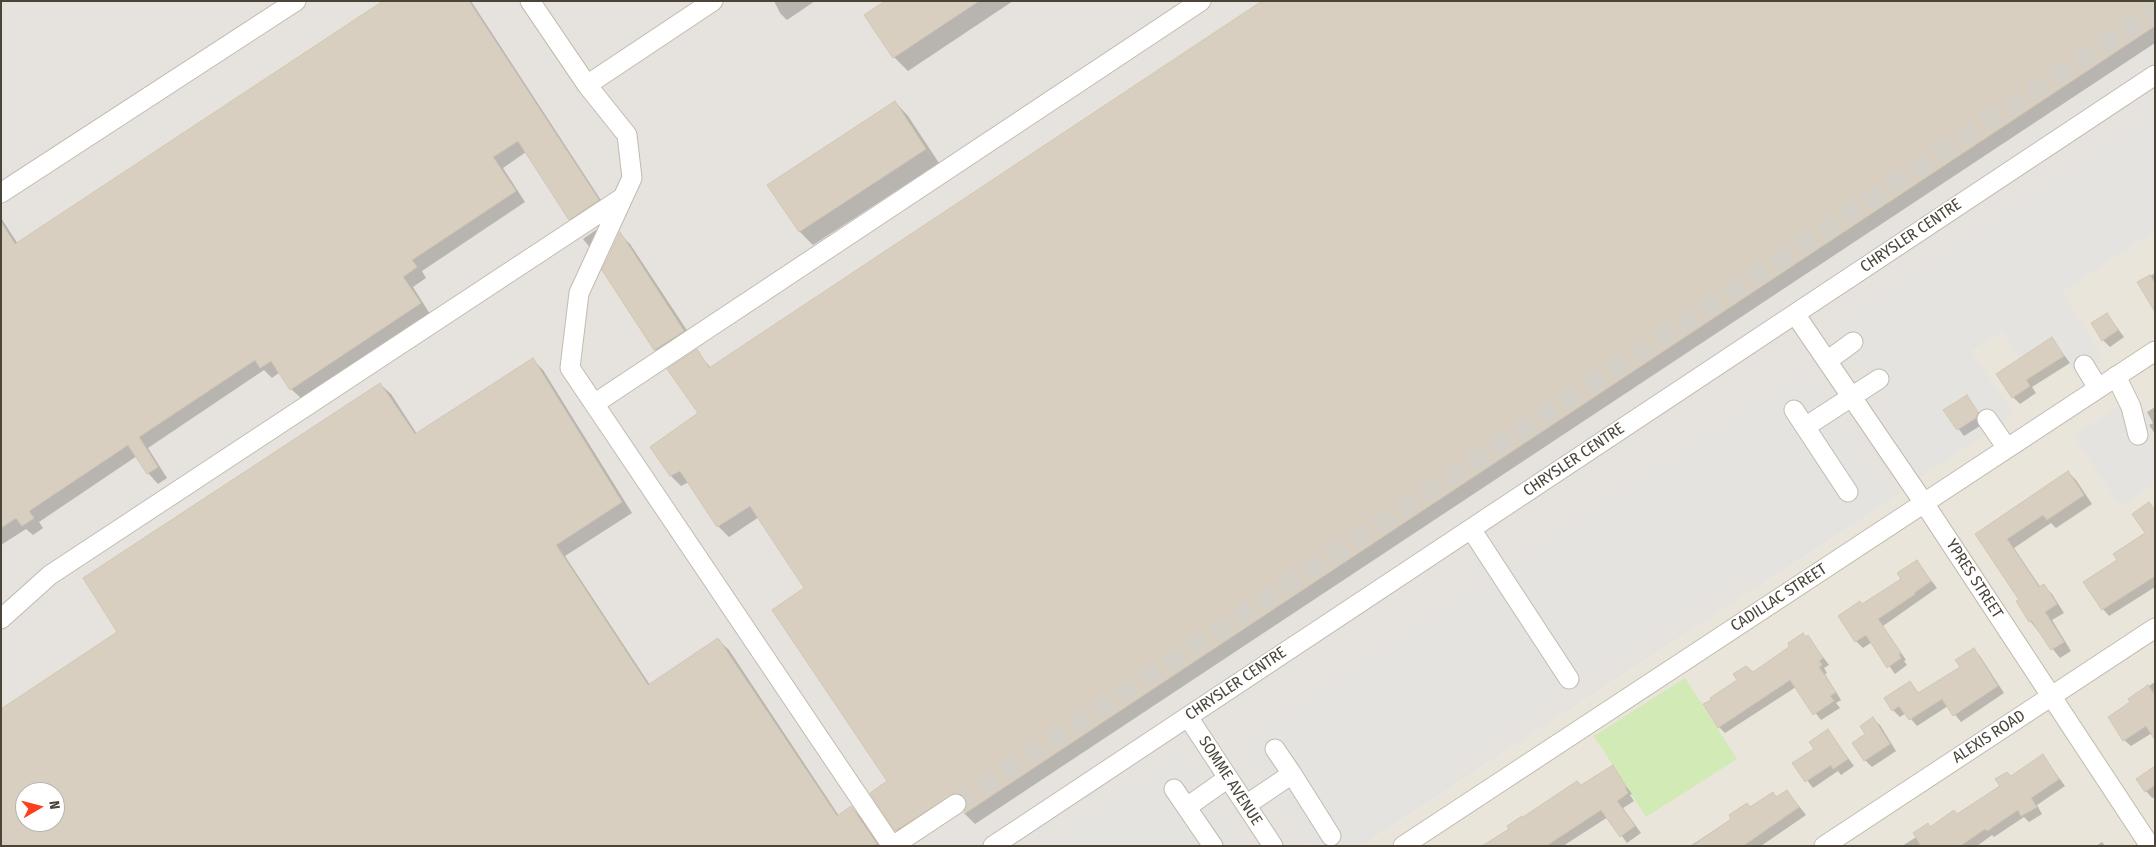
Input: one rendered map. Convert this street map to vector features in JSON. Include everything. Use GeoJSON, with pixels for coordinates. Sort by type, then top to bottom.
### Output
{"type":"FeatureCollection","features":[{"type":"Feature","properties":{"kind":"street"},"geometry":{"type":"LineString","coordinates":[[1,193],[296,1]]}},
{"type":"Feature","properties":{"kind":"street"},"geometry":{"type":"LineString","coordinates":[[530,1],[587,84],[626,135],[632,178],[578,293],[570,368],[893,846],[956,804]]}},
{"type":"Feature","properties":{"kind":"street"},"geometry":{"type":"LineString","coordinates":[[587,84],[713,1]]}},
{"type":"Feature","properties":{"kind":"street"},"geometry":{"type":"LineString","coordinates":[[594,404],[1201,1]]}},
{"type":"Feature","properties":{"kind":"street","name":"CHRYSLER CENTRE"},"geometry":{"type":"LineString","coordinates":[[993,846],[2155,75]]}},
{"type":"Feature","properties":{"kind":"street"},"geometry":{"type":"LineString","coordinates":[[1,619],[50,575],[623,197]]}},
{"type":"Feature","properties":{"kind":"street","name":"YPRES STREET"},"geometry":{"type":"LineString","coordinates":[[1795,314],[1924,503],[2150,846]]}},
{"type":"Feature","properties":{"kind":"street"},"geometry":{"type":"LineString","coordinates":[[1827,361],[1853,342]]}},
{"type":"Feature","properties":{"kind":"street","name":"CADILLAC STREET"},"geometry":{"type":"LineString","coordinates":[[1403,846],[2155,351]]}},
{"type":"Feature","properties":{"kind":"street"},"geometry":{"type":"LineString","coordinates":[[2084,366],[2098,388]]}},
{"type":"Feature","properties":{"kind":"street"},"geometry":{"type":"LineString","coordinates":[[2116,376],[2132,407],[2138,435]]}},
{"type":"Feature","properties":{"kind":"street"},"geometry":{"type":"LineString","coordinates":[[1805,427],[1879,379]]}},
{"type":"Feature","properties":{"kind":"street"},"geometry":{"type":"LineString","coordinates":[[1794,410],[1848,492]]}},
{"type":"Feature","properties":{"kind":"street"},"geometry":{"type":"LineString","coordinates":[[1987,419],[2007,448]]}},
{"type":"Feature","properties":{"kind":"street"},"geometry":{"type":"LineString","coordinates":[[1471,529],[1569,678]]}},
{"type":"Feature","properties":{"kind":"street","name":"ALEXIS ROAD"},"geometry":{"type":"LineString","coordinates":[[1824,846],[2155,628]]}},
{"type":"Feature","properties":{"kind":"street","name":"SOMME AVENUE"},"geometry":{"type":"LineString","coordinates":[[1188,717],[1273,846]]}},
{"type":"Feature","properties":{"kind":"street"},"geometry":{"type":"LineString","coordinates":[[1275,749],[1331,836]]}},
{"type":"Feature","properties":{"kind":"street"},"geometry":{"type":"LineString","coordinates":[[1246,805],[1292,774]]}},
{"type":"Feature","properties":{"kind":"street"},"geometry":{"type":"LineString","coordinates":[[1187,807],[1228,778]]}},
{"type":"Feature","properties":{"kind":"street"},"geometry":{"type":"LineString","coordinates":[[1174,789],[1213,846]]}},
{"type":"Feature","properties":{"kind":"shaded area"},"geometry":{"type":"Polygon","coordinates":[[[1,1],[2155,1],[2155,231],[1878,413],[1920,481],[1361,846],[1,846],[1,1]]]}},
{"type":"Feature","properties":{"kind":"shaded area"},"geometry":{"type":"Polygon","coordinates":[[[2155,118],[2155,231],[2062,292],[2102,356],[2081,370],[2072,368],[2052,338],[2045,368],[2033,376],[2003,331],[1971,352],[2013,412],[2001,422],[2009,434],[1994,443],[1986,433],[1919,478],[1878,413],[1894,402],[1881,384],[1871,392],[1866,403],[1852,383],[1861,383],[1874,375],[1856,347],[1847,354],[1841,368],[1825,346],[1841,343],[1848,338],[1839,326],[2155,118]],[[1967,395],[1944,410],[1957,430],[1980,415],[1967,395]]]}},
{"type":"Feature","properties":{"kind":"shaded area"},"geometry":{"type":"Polygon","coordinates":[[[2155,231],[2155,846],[1361,846],[1920,481],[1878,413],[2155,231]]]}},
{"type":"Feature","properties":{"kind":"shaded area"},"geometry":{"type":"Polygon","coordinates":[[[1801,377],[1824,402],[1839,386],[1859,416],[1835,424],[1889,501],[1760,585],[1746,568],[1442,771],[1453,785],[1361,846],[1310,846],[1277,798],[1261,817],[1241,786],[1266,779],[1241,746],[1489,581],[1471,553],[1491,540],[1510,567],[1801,377]]]}},
{"type":"Feature","properties":{"kind":"shaded area"},"geometry":{"type":"Polygon","coordinates":[[[2127,385],[2152,422],[2147,425],[2155,436],[2155,483],[2120,506],[2074,436],[2123,403],[2127,385]]]}},
{"type":"Feature","properties":{"kind":"shaded area"},"geometry":{"type":"Polygon","coordinates":[[[1182,758],[1201,786],[1214,770],[1233,798],[1212,806],[1239,846],[1048,846],[1182,758]]]}},
{"type":"Feature","properties":{"kind":"green space"},"geometry":{"type":"Polygon","coordinates":[[[1685,678],[1737,759],[1646,817],[1594,736],[1685,678]]]}},
{"type":"Feature","properties":{"kind":"building"},"geometry":{"type":"Polygon","coordinates":[[[383,1],[469,1],[599,200],[569,220],[518,141],[493,157],[516,191],[412,260],[417,267],[403,277],[421,303],[290,390],[271,361],[260,368],[255,360],[139,437],[158,467],[147,474],[128,445],[29,511],[34,518],[22,526],[16,518],[1,528],[1,222],[15,244],[383,1]]]}},
{"type":"Feature","properties":{"kind":"building"},"geometry":{"type":"Polygon","coordinates":[[[885,1],[979,1],[893,58],[864,15],[885,1]]]}},
{"type":"Feature","properties":{"kind":"building"},"geometry":{"type":"Polygon","coordinates":[[[1262,1],[2155,1],[2155,26],[964,814],[967,804],[966,798],[961,794],[955,793],[895,831],[870,793],[887,781],[772,610],[804,588],[750,506],[717,527],[680,471],[670,476],[650,447],[698,413],[667,369],[697,349],[709,368],[1262,1]]]}},
{"type":"Feature","properties":{"kind":"building"},"geometry":{"type":"Polygon","coordinates":[[[895,101],[926,149],[799,232],[767,185],[895,101]]]}},
{"type":"Feature","properties":{"kind":"building"},"geometry":{"type":"Polygon","coordinates":[[[620,232],[684,331],[654,350],[602,270],[620,232]]]}},
{"type":"Feature","properties":{"kind":"building"},"geometry":{"type":"Polygon","coordinates":[[[2150,275],[2155,284],[2155,312],[2137,282],[2150,275]]]}},
{"type":"Feature","properties":{"kind":"building"},"geometry":{"type":"Polygon","coordinates":[[[2107,313],[2118,330],[2102,341],[2091,323],[2107,313]]]}},
{"type":"Feature","properties":{"kind":"building"},"geometry":{"type":"Polygon","coordinates":[[[2052,337],[2064,356],[2026,380],[2030,386],[2012,398],[1996,374],[2052,337]]]}},
{"type":"Feature","properties":{"kind":"building"},"geometry":{"type":"Polygon","coordinates":[[[533,358],[622,502],[556,545],[648,685],[718,638],[837,816],[851,806],[877,844],[873,846],[1,846],[1,709],[117,632],[83,578],[380,383],[415,434],[533,358]]]}},
{"type":"Feature","properties":{"kind":"building"},"geometry":{"type":"Polygon","coordinates":[[[1967,395],[1978,412],[1976,418],[1957,430],[1943,410],[1967,395]]]}},
{"type":"Feature","properties":{"kind":"building"},"geometry":{"type":"Polygon","coordinates":[[[2068,471],[2084,495],[2047,520],[2043,515],[2007,539],[2039,587],[2044,584],[2057,604],[2045,612],[2064,642],[2051,650],[2031,620],[2029,622],[2016,601],[2019,600],[1975,534],[2068,471]]]}},
{"type":"Feature","properties":{"kind":"building"},"geometry":{"type":"Polygon","coordinates":[[[2149,502],[2155,510],[2155,576],[2102,610],[2083,582],[2117,560],[2113,554],[2145,533],[2132,514],[2149,502]]]}},
{"type":"Feature","properties":{"kind":"building"},"geometry":{"type":"Polygon","coordinates":[[[1917,560],[1931,581],[1878,619],[1901,653],[1899,654],[1901,658],[1887,668],[1866,635],[1855,642],[1838,616],[1860,601],[1862,604],[1901,579],[1897,573],[1917,560]]]}},
{"type":"Feature","properties":{"kind":"building"},"geometry":{"type":"Polygon","coordinates":[[[1803,633],[1806,637],[1808,635],[1823,658],[1819,661],[1822,665],[1819,667],[1836,692],[1830,696],[1834,701],[1813,715],[1790,680],[1718,728],[1703,704],[1737,680],[1733,674],[1746,666],[1753,672],[1789,647],[1788,643],[1803,633]]]}},
{"type":"Feature","properties":{"kind":"building"},"geometry":{"type":"Polygon","coordinates":[[[1974,648],[1998,686],[1953,716],[1942,699],[1909,720],[1899,706],[1892,711],[1884,698],[1910,681],[1918,693],[1960,667],[1955,660],[1974,648]]]}},
{"type":"Feature","properties":{"kind":"building"},"geometry":{"type":"Polygon","coordinates":[[[2148,685],[2155,695],[2155,740],[2146,726],[2123,741],[2108,717],[2130,702],[2128,699],[2148,685]]]}},
{"type":"Feature","properties":{"kind":"building"},"geometry":{"type":"Polygon","coordinates":[[[1873,717],[1890,744],[1864,761],[1852,743],[1865,734],[1860,726],[1873,717]]]}},
{"type":"Feature","properties":{"kind":"building"},"geometry":{"type":"Polygon","coordinates":[[[1828,729],[1848,759],[1833,769],[1831,765],[1805,782],[1792,763],[1814,749],[1809,742],[1828,729]]]}},
{"type":"Feature","properties":{"kind":"building"},"geometry":{"type":"Polygon","coordinates":[[[2043,754],[2059,779],[2031,798],[2037,807],[2021,816],[2018,810],[1960,846],[1921,846],[1913,833],[1928,823],[1930,827],[1954,810],[1957,814],[2000,786],[1995,779],[2007,772],[2011,776],[2043,754]]]}},
{"type":"Feature","properties":{"kind":"building"},"geometry":{"type":"Polygon","coordinates":[[[1613,765],[1628,793],[1617,801],[1635,826],[1620,837],[1601,810],[1546,846],[1482,846],[1509,829],[1507,826],[1577,781],[1581,785],[1613,765]]]}},
{"type":"Feature","properties":{"kind":"building"},"geometry":{"type":"Polygon","coordinates":[[[2155,766],[2155,785],[2145,792],[2136,779],[2155,766]]]}},
{"type":"Feature","properties":{"kind":"building"},"geometry":{"type":"Polygon","coordinates":[[[1787,790],[1799,807],[1743,846],[1692,846],[1731,819],[1729,815],[1747,803],[1750,807],[1773,792],[1776,797],[1787,790]]]}},
{"type":"Feature","properties":{"kind":"tunnel"},"geometry":{"type":"LineString","coordinates":[[956,804],[2155,11]]}}]}
